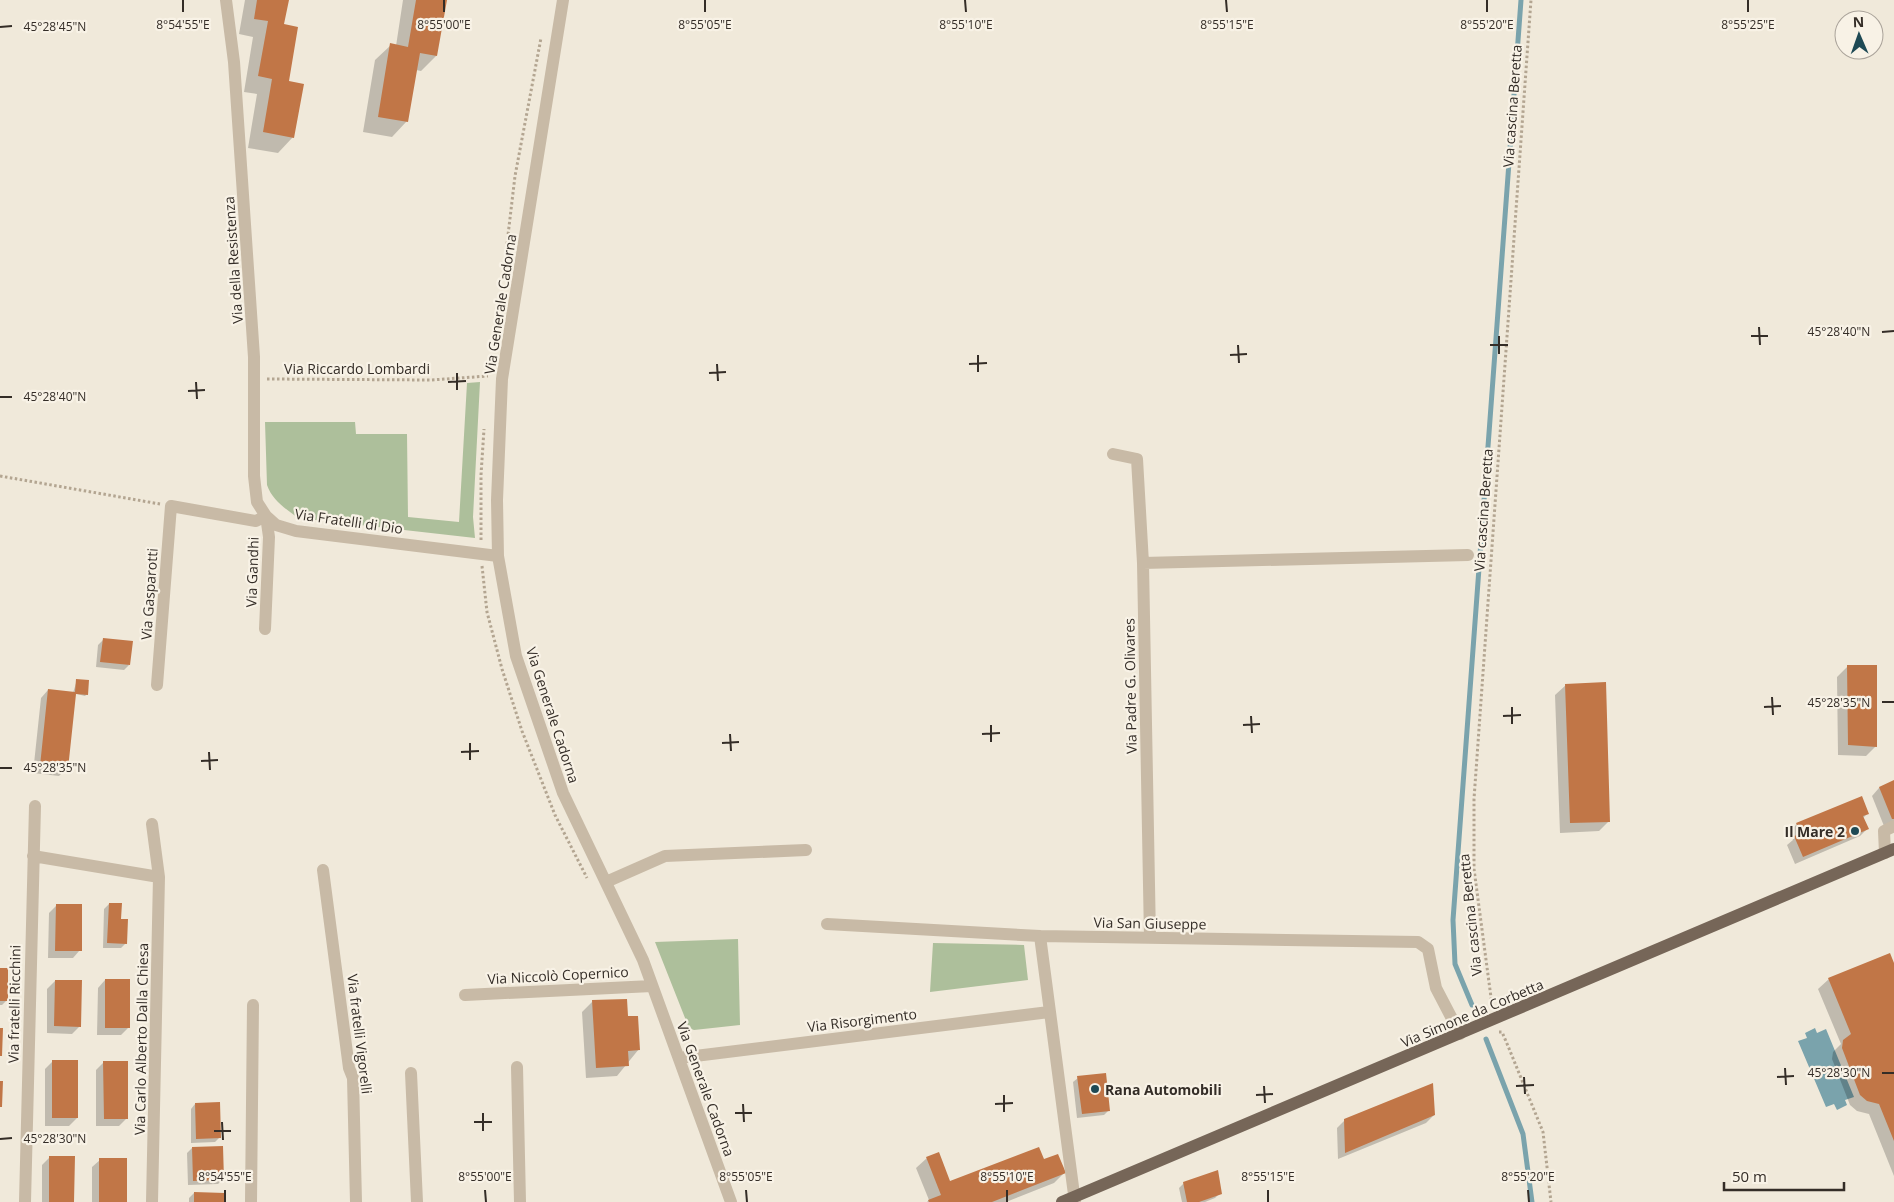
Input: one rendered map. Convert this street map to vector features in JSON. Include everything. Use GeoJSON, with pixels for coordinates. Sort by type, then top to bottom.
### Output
{"type":"FeatureCollection","features":[{"type":"Feature","properties":{"kind":"main road","name":"Via Simone da Corbetta"},"geometry":{"type":"LineString","coordinates":[[1062,1202],[1075,1199],[1890,851]]}},
{"type":"Feature","properties":{"kind":"street","name":"Via della Resistenza"},"geometry":{"type":"LineString","coordinates":[[226,0],[234,62],[254,379],[254,476],[258,502],[266,516]]}},
{"type":"Feature","properties":{"kind":"street","name":"Via Generale Cadorna"},"geometry":{"type":"LineString","coordinates":[[564,0],[502,379],[497,500],[498,556],[516,656],[563,793],[643,960],[731,1202]]}},
{"type":"Feature","properties":{"kind":"street","name":"Via Padre G. Olivares"},"geometry":{"type":"LineString","coordinates":[[1114,454],[1138,458],[1143,563],[1150,938]]}},
{"type":"Feature","properties":{"kind":"street"},"geometry":{"type":"LineString","coordinates":[[171,506],[256,521],[266,516]]}},
{"type":"Feature","properties":{"kind":"street","name":"Via Gasparotti"},"geometry":{"type":"LineString","coordinates":[[157,685],[171,506]]}},
{"type":"Feature","properties":{"kind":"street","name":"Via Fratelli di Dio"},"geometry":{"type":"LineString","coordinates":[[266,516],[276,525],[296,531],[498,556]]}},
{"type":"Feature","properties":{"kind":"street","name":"Via Gandhi"},"geometry":{"type":"LineString","coordinates":[[265,629],[269,537],[266,516]]}},
{"type":"Feature","properties":{"kind":"street"},"geometry":{"type":"LineString","coordinates":[[1143,563],[1468,555]]}},
{"type":"Feature","properties":{"kind":"street","name":"Via fratelli Ricchini"},"geometry":{"type":"LineString","coordinates":[[25,1202],[35,806]]}},
{"type":"Feature","properties":{"kind":"street","name":"Via Carlo Alberto Dalla Chiesa"},"geometry":{"type":"LineString","coordinates":[[152,824],[159,877],[152,1202]]}},
{"type":"Feature","properties":{"kind":"street"},"geometry":{"type":"LineString","coordinates":[[1890,851],[1884,831],[1894,826]]}},
{"type":"Feature","properties":{"kind":"street"},"geometry":{"type":"LineString","coordinates":[[606,882],[666,856],[806,850]]}},
{"type":"Feature","properties":{"kind":"street"},"geometry":{"type":"LineString","coordinates":[[33,856],[159,877]]}},
{"type":"Feature","properties":{"kind":"street","name":"Via fratelli Vigorelli"},"geometry":{"type":"LineString","coordinates":[[323,870],[349,1068],[353,1078],[356,1202]]}},
{"type":"Feature","properties":{"kind":"street","name":"Via San Giuseppe"},"geometry":{"type":"LineString","coordinates":[[827,924],[1040,936],[1418,942],[1428,949],[1436,988],[1460,1034]]}},
{"type":"Feature","properties":{"kind":"street"},"geometry":{"type":"LineString","coordinates":[[1040,936],[1075,1199]]}},
{"type":"Feature","properties":{"kind":"street","name":"Via Niccolò Copernico"},"geometry":{"type":"LineString","coordinates":[[465,995],[652,986]]}},
{"type":"Feature","properties":{"kind":"street"},"geometry":{"type":"LineString","coordinates":[[251,1202],[252,1005]]}},
{"type":"Feature","properties":{"kind":"street","name":"Via Risorgimento"},"geometry":{"type":"LineString","coordinates":[[678,1058],[1049,1012]]}},
{"type":"Feature","properties":{"kind":"street"},"geometry":{"type":"LineString","coordinates":[[517,1067],[520,1202]]}},
{"type":"Feature","properties":{"kind":"street"},"geometry":{"type":"LineString","coordinates":[[411,1073],[417,1202]]}},
{"type":"Feature","properties":{"kind":"path","name":"Via cascina Beretta"},"geometry":{"type":"LineString","coordinates":[[1492,1021],[1474,869],[1474,798],[1531,0]]}},
{"type":"Feature","properties":{"kind":"path"},"geometry":{"type":"LineString","coordinates":[[504,271],[515,176],[542,35]]}},
{"type":"Feature","properties":{"kind":"path","name":"Via Riccardo Lombardi"},"geometry":{"type":"LineString","coordinates":[[254,379],[431,380],[491,376],[489,385]]}},
{"type":"Feature","properties":{"kind":"path"},"geometry":{"type":"LineString","coordinates":[[485,420],[481,474],[481,554],[487,612],[502,669],[522,731],[555,815],[589,882]]}},
{"type":"Feature","properties":{"kind":"path"},"geometry":{"type":"LineString","coordinates":[[0,476],[171,506]]}},
{"type":"Feature","properties":{"kind":"path"},"geometry":{"type":"LineString","coordinates":[[1492,1021],[1493,1032],[1502,1032],[1542,1132],[1551,1202]]}},
{"type":"Feature","properties":{"kind":"green space"},"geometry":{"type":"Polygon","coordinates":[[[480,382],[473,517],[475,538],[298,518],[280,504],[269,490],[267,485],[265,422],[355,422],[356,434],[407,434],[408,517],[459,522],[467,383],[480,382]]]}},
{"type":"Feature","properties":{"kind":"green space"},"geometry":{"type":"Polygon","coordinates":[[[738,939],[740,1025],[694,1030],[689,1028],[655,942],[738,939]]]}},
{"type":"Feature","properties":{"kind":"green space"},"geometry":{"type":"Polygon","coordinates":[[[933,943],[1024,945],[1028,980],[930,992],[933,943]]]}},
{"type":"Feature","properties":{"kind":"water"},"geometry":{"type":"Polygon","coordinates":[[[1815,1028],[1817,1033],[1826,1029],[1854,1097],[1845,1100],[1847,1105],[1837,1110],[1834,1104],[1826,1107],[1798,1041],[1807,1038],[1805,1033],[1815,1028]]]}},
{"type":"Feature","properties":{"kind":"building"},"geometry":{"type":"Polygon","coordinates":[[[257,0],[289,0],[284,24],[298,27],[289,81],[304,84],[294,138],[263,132],[272,79],[258,76],[268,21],[254,19],[257,0]]]}},
{"type":"Feature","properties":{"kind":"building"},"geometry":{"type":"Polygon","coordinates":[[[416,0],[447,0],[437,56],[420,53],[408,122],[378,117],[390,43],[408,47],[416,0]]]}},
{"type":"Feature","properties":{"kind":"building"},"geometry":{"type":"Polygon","coordinates":[[[103,638],[133,641],[130,665],[100,662],[103,638]]]}},
{"type":"Feature","properties":{"kind":"building"},"geometry":{"type":"Polygon","coordinates":[[[1847,665],[1877,665],[1877,747],[1848,745],[1847,665]]]}},
{"type":"Feature","properties":{"kind":"building"},"geometry":{"type":"Polygon","coordinates":[[[76,679],[89,680],[88,695],[76,694],[68,769],[40,766],[48,689],[75,692],[76,679]]]}},
{"type":"Feature","properties":{"kind":"building"},"geometry":{"type":"Polygon","coordinates":[[[1606,682],[1610,822],[1570,823],[1565,684],[1606,682]]]}},
{"type":"Feature","properties":{"kind":"building"},"geometry":{"type":"Polygon","coordinates":[[[1894,780],[1894,819],[1892,819],[1879,787],[1894,780]]]}},
{"type":"Feature","properties":{"kind":"building"},"geometry":{"type":"Polygon","coordinates":[[[1862,796],[1869,814],[1863,816],[1869,829],[1803,857],[1794,836],[1801,834],[1796,823],[1862,796]]]}},
{"type":"Feature","properties":{"kind":"building"},"geometry":{"type":"Polygon","coordinates":[[[109,903],[122,903],[121,919],[128,919],[127,944],[107,943],[109,903]]]}},
{"type":"Feature","properties":{"kind":"building"},"geometry":{"type":"Polygon","coordinates":[[[56,904],[82,904],[82,951],[55,951],[56,904]]]}},
{"type":"Feature","properties":{"kind":"building"},"geometry":{"type":"Polygon","coordinates":[[[1890,953],[1894,963],[1894,1141],[1879,1104],[1867,1101],[1860,1095],[1842,1048],[1843,1040],[1851,1034],[1828,978],[1890,953]]]}},
{"type":"Feature","properties":{"kind":"building"},"geometry":{"type":"Polygon","coordinates":[[[0,968],[8,968],[8,1001],[0,1001],[0,968]]]}},
{"type":"Feature","properties":{"kind":"building"},"geometry":{"type":"Polygon","coordinates":[[[105,979],[130,979],[130,1028],[105,1028],[105,979]]]}},
{"type":"Feature","properties":{"kind":"building"},"geometry":{"type":"Polygon","coordinates":[[[55,980],[82,980],[81,1027],[54,1026],[55,980]]]}},
{"type":"Feature","properties":{"kind":"building"},"geometry":{"type":"Polygon","coordinates":[[[627,999],[628,1016],[638,1016],[640,1050],[628,1051],[629,1066],[596,1068],[592,1000],[627,999]]]}},
{"type":"Feature","properties":{"kind":"building"},"geometry":{"type":"Polygon","coordinates":[[[0,1028],[3,1028],[2,1056],[0,1056],[0,1028]]]}},
{"type":"Feature","properties":{"kind":"building"},"geometry":{"type":"Polygon","coordinates":[[[52,1060],[78,1060],[78,1118],[52,1118],[52,1060]]]}},
{"type":"Feature","properties":{"kind":"building"},"geometry":{"type":"Polygon","coordinates":[[[103,1061],[128,1061],[128,1119],[104,1119],[103,1061]]]}},
{"type":"Feature","properties":{"kind":"building"},"geometry":{"type":"Polygon","coordinates":[[[1106,1073],[1110,1111],[1082,1114],[1077,1076],[1106,1073]]]}},
{"type":"Feature","properties":{"kind":"building"},"geometry":{"type":"Polygon","coordinates":[[[0,1081],[3,1081],[2,1107],[0,1107],[0,1081]]]}},
{"type":"Feature","properties":{"kind":"building"},"geometry":{"type":"Polygon","coordinates":[[[1433,1083],[1435,1115],[1345,1153],[1344,1119],[1433,1083]]]}},
{"type":"Feature","properties":{"kind":"building"},"geometry":{"type":"Polygon","coordinates":[[[220,1102],[221,1138],[196,1139],[195,1103],[220,1102]]]}},
{"type":"Feature","properties":{"kind":"building"},"geometry":{"type":"Polygon","coordinates":[[[223,1146],[224,1180],[193,1181],[192,1147],[223,1146]]]}},
{"type":"Feature","properties":{"kind":"building"},"geometry":{"type":"Polygon","coordinates":[[[1039,1147],[1044,1159],[1058,1154],[1066,1173],[992,1202],[929,1202],[928,1200],[941,1195],[926,1157],[939,1152],[950,1181],[1039,1147]]]}},
{"type":"Feature","properties":{"kind":"building"},"geometry":{"type":"Polygon","coordinates":[[[49,1156],[75,1156],[74,1202],[49,1202],[49,1156]]]}},
{"type":"Feature","properties":{"kind":"building"},"geometry":{"type":"Polygon","coordinates":[[[99,1158],[127,1158],[127,1202],[99,1202],[99,1158]]]}},
{"type":"Feature","properties":{"kind":"building"},"geometry":{"type":"Polygon","coordinates":[[[1218,1170],[1222,1194],[1199,1202],[1187,1202],[1183,1182],[1218,1170]]]}},
{"type":"Feature","properties":{"kind":"building"},"geometry":{"type":"Polygon","coordinates":[[[194,1192],[225,1193],[224,1202],[194,1202],[194,1192]]]}},
{"type":"Feature","properties":{"kind":"waterway"},"geometry":{"type":"LineString","coordinates":[[1472,1005],[1455,964],[1453,920],[1521,0]]}},
{"type":"Feature","properties":{"kind":"waterway"},"geometry":{"type":"LineString","coordinates":[[1486,1039],[1523,1134],[1532,1202]]}},
{"type":"Feature","properties":{"kind":"place","name":"Il Mare 2"},"geometry":{"type":"Point","coordinates":[1855,831]}},
{"type":"Feature","properties":{"kind":"place","name":"Rana Automobili"},"geometry":{"type":"Point","coordinates":[1095,1089]}}]}
